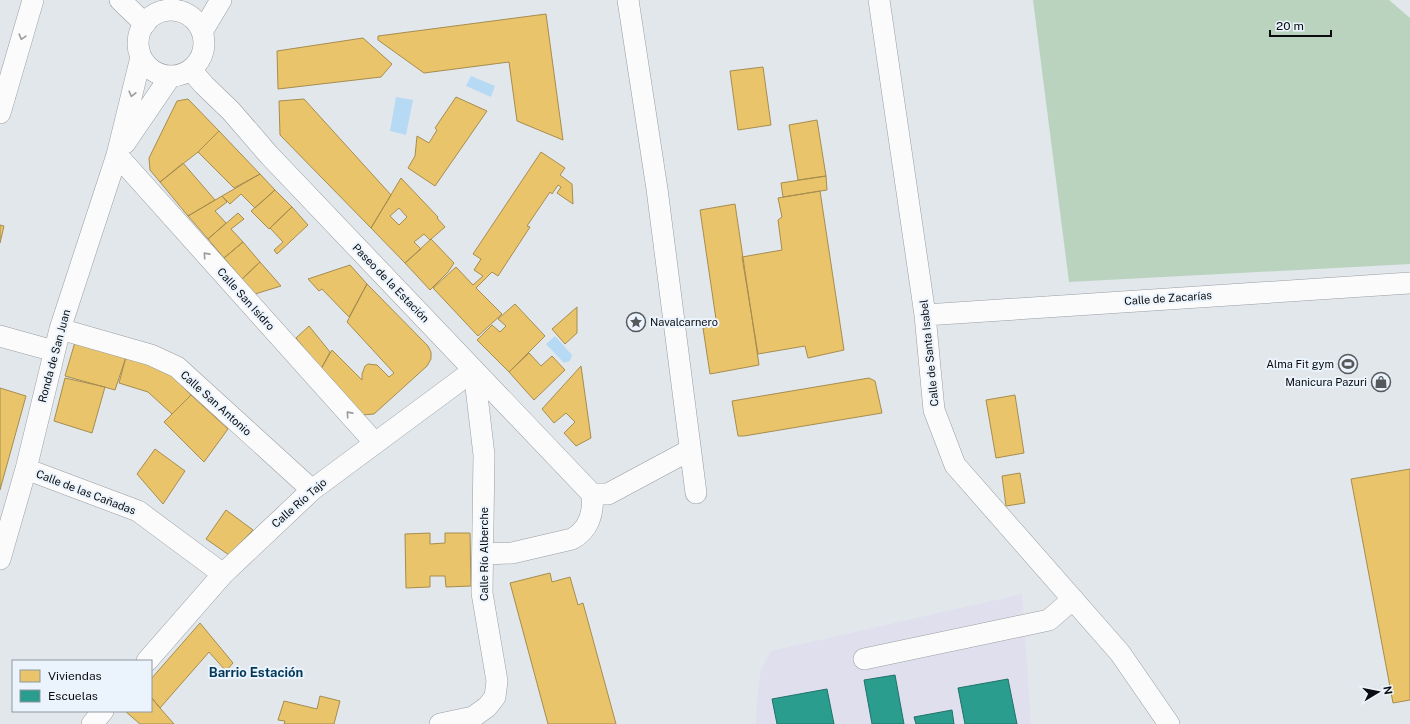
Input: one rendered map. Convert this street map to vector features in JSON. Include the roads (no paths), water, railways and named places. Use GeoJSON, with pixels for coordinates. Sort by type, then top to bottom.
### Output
{"type":"FeatureCollection","features":[{"type":"Feature","properties":{"kind":"street"},"geometry":{"type":"LineString","coordinates":[[0,113],[33,0]]}},
{"type":"Feature","properties":{"kind":"street"},"geometry":{"type":"LineString","coordinates":[[120,0],[145,24],[151,18],[178,5],[195,20],[202,32],[204,47],[199,62],[191,70],[181,75],[170,77],[157,73],[148,66],[141,57]]}},
{"type":"Feature","properties":{"kind":"street"},"geometry":{"type":"LineString","coordinates":[[202,32],[221,0]]}},
{"type":"Feature","properties":{"kind":"street"},"geometry":{"type":"LineString","coordinates":[[628,0],[657,189],[696,493]]}},
{"type":"Feature","properties":{"kind":"street","name":"Calle de Santa Isabel"},"geometry":{"type":"LineString","coordinates":[[879,0],[925,315],[934,410],[955,465],[1120,652],[1169,724]]}},
{"type":"Feature","properties":{"kind":"street","name":"Ronda de San Juan"},"geometry":{"type":"LineString","coordinates":[[0,559],[26,469],[60,329],[117,155],[141,57],[138,44],[140,33],[145,24]]}},
{"type":"Feature","properties":{"kind":"street","name":"Paseo de la Estación"},"geometry":{"type":"LineString","coordinates":[[191,70],[231,111],[269,155],[592,494]]}},
{"type":"Feature","properties":{"kind":"street","name":"Ronda de San Juan"},"geometry":{"type":"LineString","coordinates":[[117,155],[170,77]]}},
{"type":"Feature","properties":{"kind":"street","name":"Calle San Isidro"},"geometry":{"type":"LineString","coordinates":[[117,155],[375,443]]}},
{"type":"Feature","properties":{"kind":"street","name":"Calle de Zacarías"},"geometry":{"type":"LineString","coordinates":[[925,315],[1410,283]]}},
{"type":"Feature","properties":{"kind":"street","name":"Calle San Antonio"},"geometry":{"type":"LineString","coordinates":[[60,329],[151,355],[177,368],[312,490]]}},
{"type":"Feature","properties":{"kind":"street"},"geometry":{"type":"LineString","coordinates":[[0,336],[54,351]]}},
{"type":"Feature","properties":{"kind":"street","name":"Calle Río Tajo"},"geometry":{"type":"LineString","coordinates":[[148,660],[223,574],[312,490],[474,370]]}},
{"type":"Feature","properties":{"kind":"street","name":"Calle Río Alberche"},"geometry":{"type":"LineString","coordinates":[[440,724],[473,717],[487,707],[494,697],[498,681],[482,593],[484,455],[474,370]]}},
{"type":"Feature","properties":{"kind":"street"},"geometry":{"type":"LineString","coordinates":[[483,554],[512,553],[572,539],[580,534],[590,519],[593,506],[592,494],[608,494],[690,450]]}},
{"type":"Feature","properties":{"kind":"street","name":"Calle de las Cañadas"},"geometry":{"type":"LineString","coordinates":[[26,469],[138,511],[223,574]]}},
{"type":"Feature","properties":{"kind":"street"},"geometry":{"type":"LineString","coordinates":[[864,659],[1049,620],[1073,599]]}},
{"type":"Feature","properties":{"kind":"street"},"geometry":{"type":"LineString","coordinates":[[92,724],[102,712]]}},
{"type":"Feature","properties":{"kind":"water"},"geometry":{"type":"Polygon","coordinates":[[[471,76],[495,86],[491,97],[466,86],[471,76]]]}},
{"type":"Feature","properties":{"kind":"water"},"geometry":{"type":"Polygon","coordinates":[[[396,97],[413,100],[406,135],[390,131],[396,97]]]}},
{"type":"Feature","properties":{"kind":"water"},"geometry":{"type":"Polygon","coordinates":[[[555,336],[572,355],[570,361],[564,363],[546,344],[555,336]]]}},
{"type":"Feature","properties":{"kind":"place","name":"Navalcarnero"},"geometry":{"type":"Point","coordinates":[636,322]}},
{"type":"Feature","properties":{"kind":"place","name":"Alma Fit gym"},"geometry":{"type":"Point","coordinates":[1348,364]}},
{"type":"Feature","properties":{"kind":"place","name":"Manicura Pazuri"},"geometry":{"type":"Point","coordinates":[1381,382]}},
{"type":"Feature","properties":{"kind":"district","name":"Barrio Estación"},"geometry":{"type":"Point","coordinates":[256,672]}}]}
